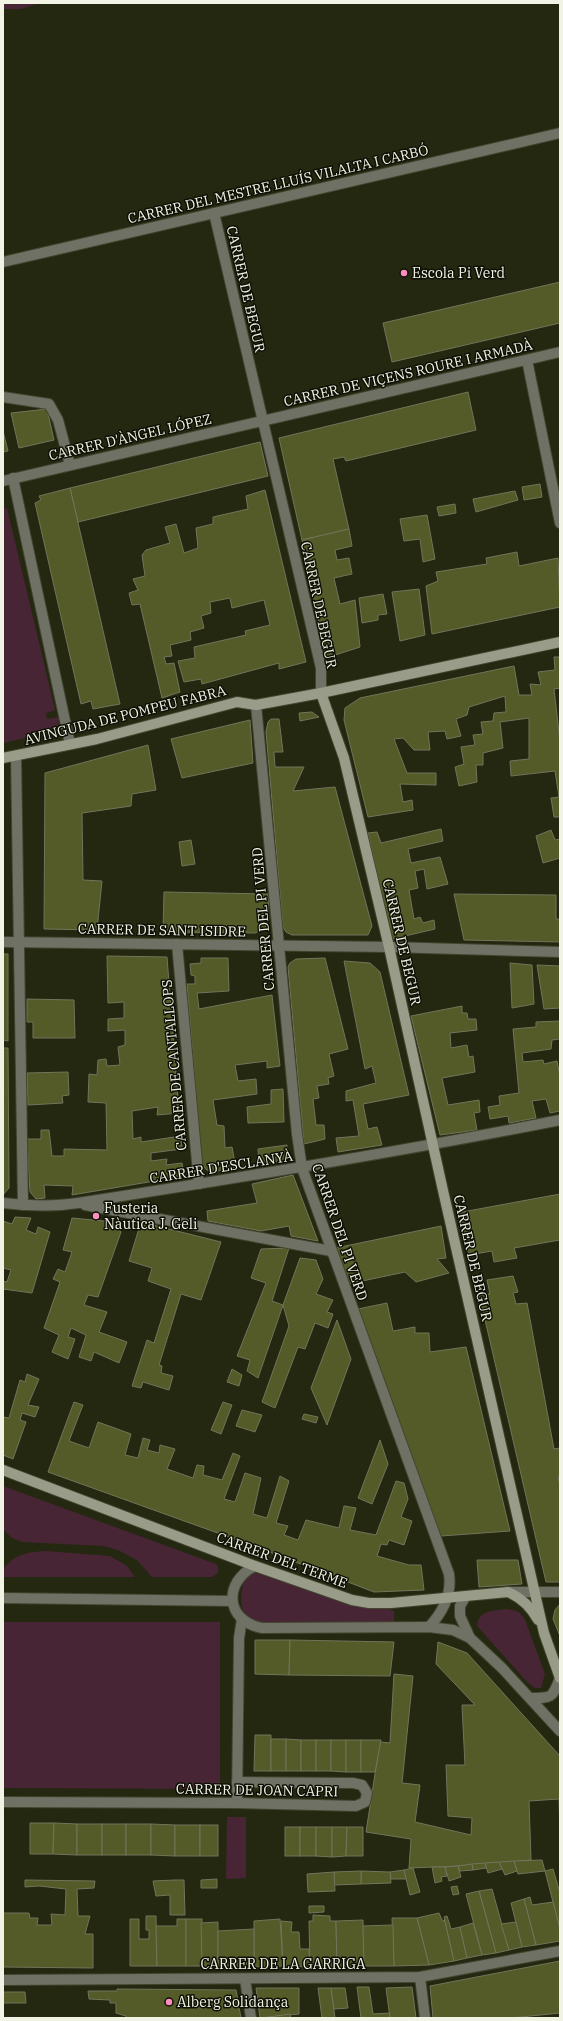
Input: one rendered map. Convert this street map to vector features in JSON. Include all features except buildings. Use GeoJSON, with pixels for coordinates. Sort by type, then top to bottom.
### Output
{"type":"FeatureCollection","features":[{"type":"Feature","properties":{"kind":"street","name":"CARRER DEL MESTRE LLUÍS VILALTA I CARBÓ"},"geometry":{"type":"LineString","coordinates":[[3,262],[560,133]]}},
{"type":"Feature","properties":{"kind":"street","name":"CARRER DE BEGUR"},"geometry":{"type":"LineString","coordinates":[[214,213],[321,668],[321,693],[344,758],[389,947],[544,1633],[560,1678]]}},
{"type":"Feature","properties":{"kind":"street","name":"CARRER DE VIÇENS ROURE I ARMADÀ"},"geometry":{"type":"LineString","coordinates":[[263,421],[560,352]]}},
{"type":"Feature","properties":{"kind":"street"},"geometry":{"type":"LineString","coordinates":[[528,360],[560,523]]}},
{"type":"Feature","properties":{"kind":"street"},"geometry":{"type":"LineString","coordinates":[[3,397],[49,404],[58,420],[70,465]]}},
{"type":"Feature","properties":{"kind":"street","name":"CARRER D'ÀNGEL LÓPEZ"},"geometry":{"type":"LineString","coordinates":[[8,480],[263,421]]}},
{"type":"Feature","properties":{"kind":"street"},"geometry":{"type":"LineString","coordinates":[[8,480],[70,744]]}},
{"type":"Feature","properties":{"kind":"street","name":"AVINGUDA DE POMPEU FABRA"},"geometry":{"type":"LineString","coordinates":[[3,758],[70,744],[237,702],[256,705],[321,693],[560,642]]}},
{"type":"Feature","properties":{"kind":"street","name":"CARRER DEL PI VERD"},"geometry":{"type":"LineString","coordinates":[[256,705],[302,1168],[449,1574],[450,1585],[448,1598],[444,1609],[430,1627]]}},
{"type":"Feature","properties":{"kind":"street"},"geometry":{"type":"LineString","coordinates":[[16,756],[23,1205]]}},
{"type":"Feature","properties":{"kind":"street","name":"CARRER DE SANT ISIDRE"},"geometry":{"type":"LineString","coordinates":[[3,942],[280,945],[560,952]]}},
{"type":"Feature","properties":{"kind":"street","name":"CARRER DE CANTALLOPS"},"geometry":{"type":"LineString","coordinates":[[177,944],[199,1184]]}},
{"type":"Feature","properties":{"kind":"street","name":"CARRER D'ESCLANYÀ"},"geometry":{"type":"LineString","coordinates":[[3,1203],[54,1207],[302,1168],[434,1145],[560,1120]]}},
{"type":"Feature","properties":{"kind":"street"},"geometry":{"type":"LineString","coordinates":[[78,1203],[331,1251]]}},
{"type":"Feature","properties":{"kind":"street","name":"CARRER DEL TERME"},"geometry":{"type":"LineString","coordinates":[[3,1470],[255,1566],[352,1600],[369,1603],[448,1598],[508,1592]]}},
{"type":"Feature","properties":{"kind":"street"},"geometry":{"type":"LineString","coordinates":[[255,1566],[245,1571],[238,1578],[232,1594],[232,1601],[236,1612],[242,1619],[253,1626],[262,1628],[430,1627],[453,1630],[470,1638],[502,1668],[560,1731]]}},
{"type":"Feature","properties":{"kind":"street"},"geometry":{"type":"LineString","coordinates":[[508,1592],[560,1592]]}},
{"type":"Feature","properties":{"kind":"street"},"geometry":{"type":"LineString","coordinates":[[508,1592],[518,1596],[532,1608],[544,1633]]}},
{"type":"Feature","properties":{"kind":"street"},"geometry":{"type":"LineString","coordinates":[[466,1596],[460,1606],[460,1616],[470,1638]]}},
{"type":"Feature","properties":{"kind":"street"},"geometry":{"type":"LineString","coordinates":[[3,1598],[232,1601]]}},
{"type":"Feature","properties":{"kind":"street"},"geometry":{"type":"LineString","coordinates":[[237,1803],[239,1638],[242,1619]]}},
{"type":"Feature","properties":{"kind":"street"},"geometry":{"type":"LineString","coordinates":[[530,1698],[547,1698],[554,1694],[560,1678]]}},
{"type":"Feature","properties":{"kind":"street","name":"CARRER DE JOAN CAPRI"},"geometry":{"type":"LineString","coordinates":[[3,1802],[237,1803],[356,1806],[364,1802],[367,1792],[362,1785],[353,1783],[237,1782]]}},
{"type":"Feature","properties":{"kind":"street","name":"CARRER DE LA GARRIGA"},"geometry":{"type":"LineString","coordinates":[[3,1980],[420,1977],[560,1951]]}},
{"type":"Feature","properties":{"kind":"street"},"geometry":{"type":"LineString","coordinates":[[420,1977],[425,2018]]}},
{"type":"Feature","properties":{"kind":"street"},"geometry":{"type":"LineString","coordinates":[[245,1978],[251,2018]]}},
{"type":"Feature","properties":{"kind":"shaded area"},"geometry":{"type":"Polygon","coordinates":[[[3,3],[40,3],[21,9],[3,9],[3,3]]]}},
{"type":"Feature","properties":{"kind":"shaded area"},"geometry":{"type":"Polygon","coordinates":[[[7,508],[55,710],[46,713],[47,719],[59,717],[58,726],[50,732],[3,743],[3,509],[7,508]]]}},
{"type":"Feature","properties":{"kind":"shaded area"},"geometry":{"type":"Polygon","coordinates":[[[3,1486],[216,1564],[218,1566],[218,1573],[212,1577],[152,1577],[137,1560],[118,1550],[103,1546],[22,1542],[12,1538],[3,1529],[3,1486]]]}},
{"type":"Feature","properties":{"kind":"shaded area"},"geometry":{"type":"Polygon","coordinates":[[[46,1551],[110,1556],[127,1566],[135,1577],[3,1577],[3,1569],[12,1560],[27,1553],[46,1551]]]}},
{"type":"Feature","properties":{"kind":"shaded area"},"geometry":{"type":"Polygon","coordinates":[[[255,1572],[267,1573],[362,1607],[387,1608],[394,1611],[394,1621],[388,1625],[267,1623],[254,1621],[244,1612],[241,1596],[244,1579],[255,1572]]]}},
{"type":"Feature","properties":{"kind":"shaded area"},"geometry":{"type":"Polygon","coordinates":[[[506,1609],[517,1612],[525,1620],[545,1674],[541,1688],[535,1688],[528,1683],[477,1626],[480,1617],[483,1614],[506,1609]]]}},
{"type":"Feature","properties":{"kind":"shaded area"},"geometry":{"type":"Polygon","coordinates":[[[3,1622],[220,1622],[220,1789],[3,1788],[3,1622]]]}},
{"type":"Feature","properties":{"kind":"shaded area"},"geometry":{"type":"Polygon","coordinates":[[[227,1817],[246,1817],[246,1878],[226,1879],[227,1817]]]}},
{"type":"Feature","properties":{"kind":"place","name":"Escola Pi Verd"},"geometry":{"type":"Point","coordinates":[404,273]}},
{"type":"Feature","properties":{"kind":"place","name":"Fusteria Nàutica J. Geli"},"geometry":{"type":"Point","coordinates":[96,1216]}},
{"type":"Feature","properties":{"kind":"place","name":"Alberg Solidança"},"geometry":{"type":"Point","coordinates":[169,2002]}}]}
